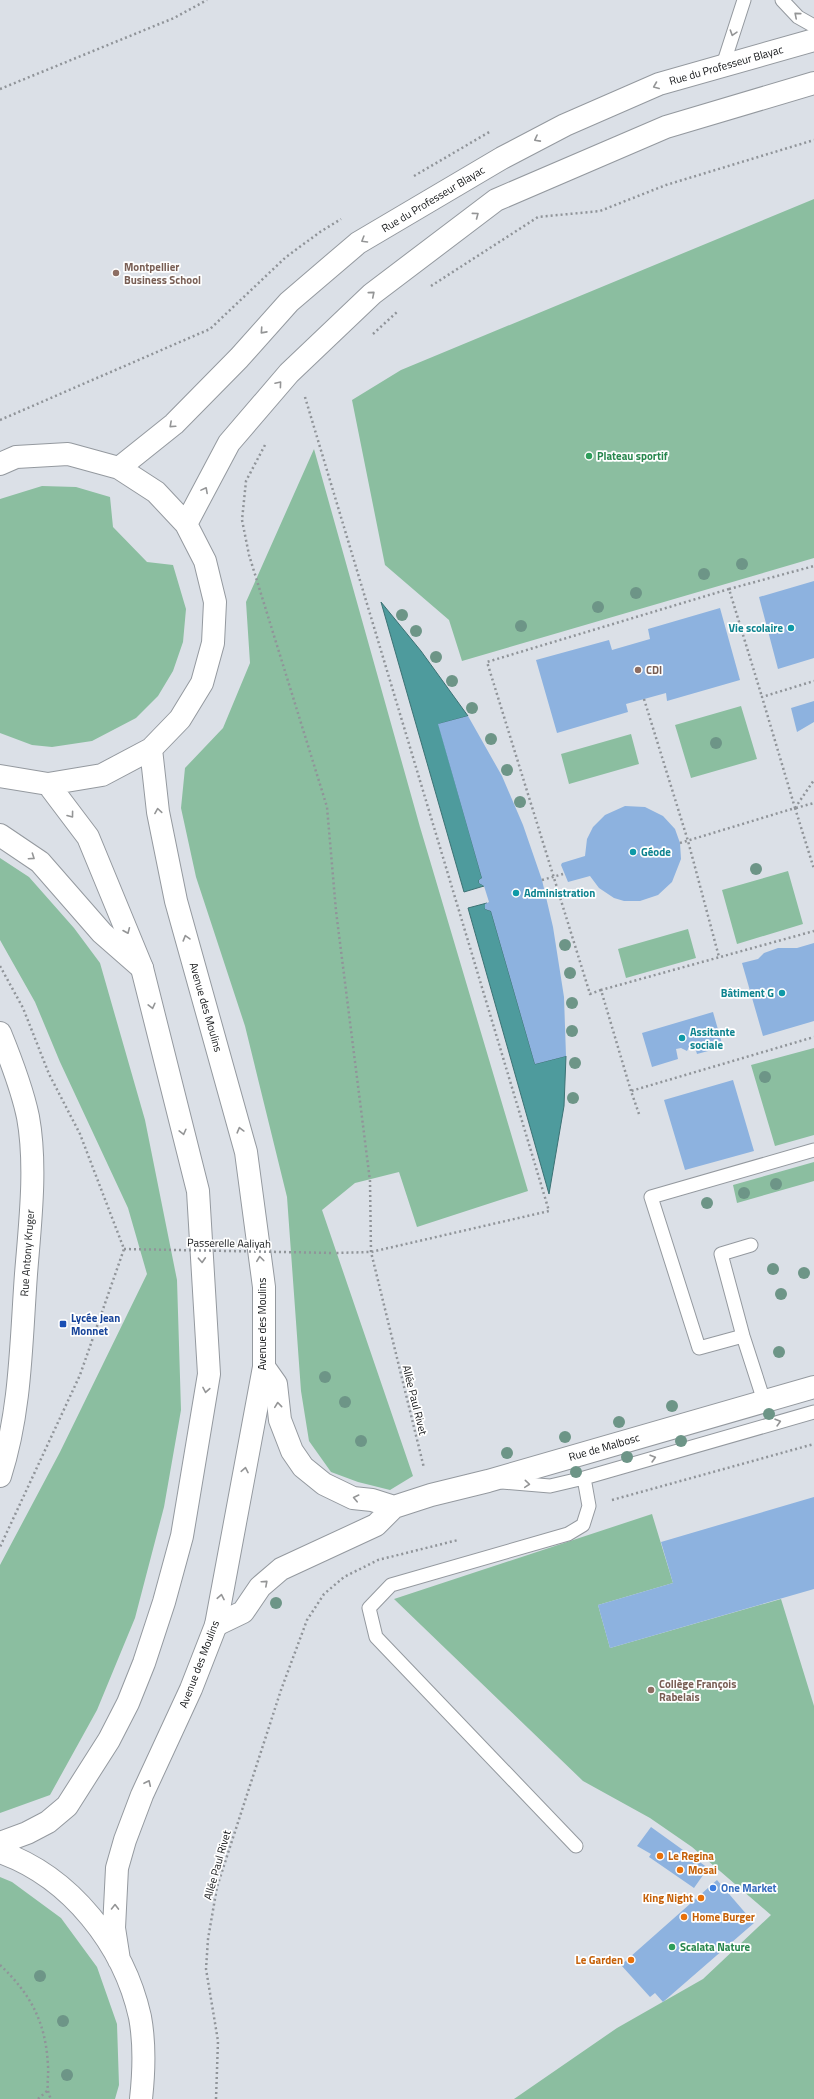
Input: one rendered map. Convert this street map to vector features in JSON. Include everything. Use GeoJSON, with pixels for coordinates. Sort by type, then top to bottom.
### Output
{"type":"FeatureCollection","features":[{"type":"Feature","properties":{"kind":"main road","name":"Rue du Professeur Blayac"},"geometry":{"type":"LineString","coordinates":[[119,468],[174,424],[239,358],[289,302],[358,243],[502,158],[565,124],[659,84],[814,40]]}},
{"type":"Feature","properties":{"kind":"main road"},"geometry":{"type":"LineString","coordinates":[[186,524],[229,444],[289,373],[372,294],[496,200],[666,127],[814,83]]}},
{"type":"Feature","properties":{"kind":"main road"},"geometry":{"type":"LineString","coordinates":[[0,464],[16,457],[68,454],[119,468],[156,492],[186,524],[205,561],[214,602],[213,643],[202,683],[180,719],[151,749],[102,775],[48,784],[0,776]]}},
{"type":"Feature","properties":{"kind":"main road","name":"Avenue des Moulins"},"geometry":{"type":"LineString","coordinates":[[119,1960],[114,1928],[115,1898],[119,1861],[142,1795],[191,1689],[216,1625],[264,1368],[264,1286],[246,1152],[176,901],[158,812],[151,749]]}},
{"type":"Feature","properties":{"kind":"main road"},"geometry":{"type":"LineString","coordinates":[[0,1843],[27,1833],[48,1822],[67,1806],[109,1740],[128,1703],[144,1663],[164,1602],[182,1536],[209,1374],[198,1191],[142,968],[88,838],[48,784]]}},
{"type":"Feature","properties":{"kind":"main road"},"geometry":{"type":"LineString","coordinates":[[0,836],[40,862],[102,933],[142,968]]}},
{"type":"Feature","properties":{"kind":"main road","name":"Rue Antony Kruger"},"geometry":{"type":"LineString","coordinates":[[0,1033],[14,1067],[28,1117],[31,1159],[29,1241],[16,1413],[8,1451],[0,1476]]}},
{"type":"Feature","properties":{"kind":"main road"},"geometry":{"type":"LineString","coordinates":[[264,1368],[276,1384],[280,1420],[292,1451],[303,1467],[324,1484],[353,1498],[372,1500],[394,1507]]}},
{"type":"Feature","properties":{"kind":"main road","name":"Rue de Malbosc"},"geometry":{"type":"LineString","coordinates":[[216,1625],[243,1612],[260,1587],[281,1569],[376,1525],[394,1507],[431,1495],[488,1481],[814,1387]]}},
{"type":"Feature","properties":{"kind":"main road"},"geometry":{"type":"LineString","coordinates":[[0,1852],[35,1869],[61,1887],[84,1909],[103,1933],[119,1960],[132,1988],[140,2018],[144,2048],[141,2099]]}},
{"type":"Feature","properties":{"kind":"lane"},"geometry":{"type":"LineString","coordinates":[[723,65],[744,0]]}},
{"type":"Feature","properties":{"kind":"lane"},"geometry":{"type":"LineString","coordinates":[[782,0],[798,17],[814,26]]}},
{"type":"Feature","properties":{"kind":"lane"},"geometry":{"type":"LineString","coordinates":[[743,1336],[699,1348],[651,1197],[814,1150]]}},
{"type":"Feature","properties":{"kind":"lane"},"geometry":{"type":"LineString","coordinates":[[751,1245],[721,1254],[743,1336],[764,1402]]}},
{"type":"Feature","properties":{"kind":"lane"},"geometry":{"type":"LineString","coordinates":[[488,1481],[550,1486],[584,1478],[814,1412]]}},
{"type":"Feature","properties":{"kind":"lane"},"geometry":{"type":"LineString","coordinates":[[576,1846],[376,1637],[369,1608],[391,1585],[568,1534],[583,1525],[589,1506],[584,1478]]}},
{"type":"Feature","properties":{"kind":"path"},"geometry":{"type":"LineString","coordinates":[[0,89],[174,18],[207,0]]}},
{"type":"Feature","properties":{"kind":"path"},"geometry":{"type":"LineString","coordinates":[[408,179],[496,128]]}},
{"type":"Feature","properties":{"kind":"path"},"geometry":{"type":"LineString","coordinates":[[424,291],[538,217],[600,211],[666,185],[814,140]]}},
{"type":"Feature","properties":{"kind":"path"},"geometry":{"type":"LineString","coordinates":[[0,420],[210,329],[286,257],[320,232],[347,215]]}},
{"type":"Feature","properties":{"kind":"path"},"geometry":{"type":"LineString","coordinates":[[370,337],[399,310]]}},
{"type":"Feature","properties":{"kind":"path"},"geometry":{"type":"LineString","coordinates":[[300,402],[308,393]]}},
{"type":"Feature","properties":{"kind":"path","name":"Passerelle Aaliyah"},"geometry":{"type":"LineString","coordinates":[[124,1249],[334,1253],[371,1252],[549,1211],[305,397]]}},
{"type":"Feature","properties":{"kind":"path","name":"Allée Paul Rivet"},"geometry":{"type":"LineString","coordinates":[[266,444],[246,481],[242,520],[249,555],[327,807],[336,911],[370,1181],[371,1252],[425,1471]]}},
{"type":"Feature","properties":{"kind":"path"},"geometry":{"type":"LineString","coordinates":[[814,566],[729,589],[487,662],[552,877],[590,994],[814,931]]}},
{"type":"Feature","properties":{"kind":"path"},"geometry":{"type":"LineString","coordinates":[[729,589],[814,869]]}},
{"type":"Feature","properties":{"kind":"path"},"geometry":{"type":"LineString","coordinates":[[762,697],[814,681]]}},
{"type":"Feature","properties":{"kind":"path"},"geometry":{"type":"LineString","coordinates":[[644,699],[688,841],[719,957]]}},
{"type":"Feature","properties":{"kind":"path"},"geometry":{"type":"LineString","coordinates":[[795,808],[814,780]]}},
{"type":"Feature","properties":{"kind":"path"},"geometry":{"type":"LineString","coordinates":[[680,843],[814,803]]}},
{"type":"Feature","properties":{"kind":"path"},"geometry":{"type":"LineString","coordinates":[[542,880],[564,874]]}},
{"type":"Feature","properties":{"kind":"path"},"geometry":{"type":"LineString","coordinates":[[0,966],[23,1008],[49,1074],[80,1134],[124,1249],[80,1375],[0,1547]]}},
{"type":"Feature","properties":{"kind":"path"},"geometry":{"type":"LineString","coordinates":[[601,990],[639,1114]]}},
{"type":"Feature","properties":{"kind":"path"},"geometry":{"type":"LineString","coordinates":[[631,1091],[814,1037]]}},
{"type":"Feature","properties":{"kind":"path"},"geometry":{"type":"LineString","coordinates":[[589,1506],[693,1479],[814,1444]]}},
{"type":"Feature","properties":{"kind":"path","name":"Allée Paul Rivet"},"geometry":{"type":"LineString","coordinates":[[216,2099],[218,2041],[206,1969],[208,1939],[217,1887],[281,1690]]}},
{"type":"Feature","properties":{"kind":"path"},"geometry":{"type":"LineString","coordinates":[[0,1965],[14,1977],[32,2001],[40,2021],[48,2066],[46,2091],[51,2099]]}},
{"type":"Feature","properties":{"kind":"path"},"geometry":{"type":"LineString","coordinates":[[38,2099],[46,2091]]}},
{"type":"Feature","properties":{"kind":"green space","name":"Plateau sportif"},"geometry":{"type":"Polygon","coordinates":[[[814,199],[814,558],[462,661],[449,620],[385,565],[352,400],[401,370],[814,199]]]}},
{"type":"Feature","properties":{"kind":"green space"},"geometry":{"type":"Polygon","coordinates":[[[314,449],[420,827],[528,1191],[417,1227],[399,1172],[355,1183],[322,1210],[413,1476],[390,1490],[358,1482],[331,1472],[309,1441],[301,1391],[287,1197],[245,1026],[196,877],[181,808],[185,768],[223,728],[250,663],[246,602],[314,449]]]}},
{"type":"Feature","properties":{"kind":"green space"},"geometry":{"type":"Polygon","coordinates":[[[42,486],[76,487],[110,497],[113,527],[147,562],[173,565],[186,609],[183,642],[173,671],[158,696],[136,718],[92,741],[52,747],[32,745],[0,733],[0,499],[42,486]]]}},
{"type":"Feature","properties":{"kind":"green space"},"geometry":{"type":"Polygon","coordinates":[[[741,706],[757,759],[691,778],[675,725],[741,706]]]}},
{"type":"Feature","properties":{"kind":"green space"},"geometry":{"type":"Polygon","coordinates":[[[631,734],[639,764],[569,784],[561,754],[631,734]]]}},
{"type":"Feature","properties":{"kind":"green space"},"geometry":{"type":"Polygon","coordinates":[[[0,858],[29,877],[74,928],[100,963],[145,1120],[177,1280],[181,1410],[164,1507],[135,1618],[97,1710],[50,1795],[0,1813],[0,1565],[60,1452],[147,1274],[128,1208],[60,1062],[35,1002],[0,940],[0,858]]]}},
{"type":"Feature","properties":{"kind":"green space"},"geometry":{"type":"Polygon","coordinates":[[[788,871],[803,924],[737,944],[722,890],[788,871]]]}},
{"type":"Feature","properties":{"kind":"green space"},"geometry":{"type":"Polygon","coordinates":[[[688,929],[696,958],[626,978],[618,949],[688,929]]]}},
{"type":"Feature","properties":{"kind":"green space"},"geometry":{"type":"Polygon","coordinates":[[[814,1048],[814,1135],[775,1146],[751,1065],[814,1048]]]}},
{"type":"Feature","properties":{"kind":"green space"},"geometry":{"type":"Polygon","coordinates":[[[814,1162],[814,1181],[737,1203],[733,1185],[814,1162]]]}},
{"type":"Feature","properties":{"kind":"green space","name":"Collège François Rabelais"},"geometry":{"type":"Polygon","coordinates":[[[652,1514],[673,1583],[598,1605],[610,1648],[781,1599],[814,1706],[814,2099],[514,2099],[617,2028],[703,1979],[771,1915],[692,1847],[650,1818],[583,1781],[394,1599],[652,1514]]]}},
{"type":"Feature","properties":{"kind":"green space"},"geometry":{"type":"Polygon","coordinates":[[[0,1877],[12,1882],[61,1918],[97,1967],[117,2024],[119,2085],[115,2099],[0,2099],[0,1877]]]}},
{"type":"Feature","properties":{"kind":"water"},"geometry":{"type":"Polygon","coordinates":[[[381,602],[421,651],[468,716],[439,724],[482,878],[479,880],[479,883],[484,886],[464,892],[381,602]]]}},
{"type":"Feature","properties":{"kind":"water"},"geometry":{"type":"Polygon","coordinates":[[[487,903],[485,909],[491,911],[535,1064],[566,1056],[564,1106],[549,1194],[468,908],[487,903]]]}},
{"type":"Feature","properties":{"kind":"building","name":"Vie scolaire"},"geometry":{"type":"Polygon","coordinates":[[[814,581],[814,658],[778,669],[759,597],[814,581]]]}},
{"type":"Feature","properties":{"kind":"building","name":"CDI"},"geometry":{"type":"Polygon","coordinates":[[[720,608],[740,680],[667,701],[666,693],[626,704],[628,712],[557,733],[536,660],[609,640],[612,650],[650,639],[648,629],[720,608]]]}},
{"type":"Feature","properties":{"kind":"building"},"geometry":{"type":"Polygon","coordinates":[[[814,701],[814,722],[797,732],[791,708],[814,701]]]}},
{"type":"Feature","properties":{"kind":"building","name":"Administration"},"geometry":{"type":"Polygon","coordinates":[[[468,716],[502,776],[523,825],[542,880],[553,927],[564,997],[566,1056],[535,1064],[491,911],[485,909],[485,904],[489,902],[484,886],[479,883],[479,880],[482,878],[438,724],[468,716]]]}},
{"type":"Feature","properties":{"kind":"building","name":"Géode"},"geometry":{"type":"Polygon","coordinates":[[[625,806],[645,807],[663,816],[675,829],[680,843],[681,859],[672,882],[658,895],[640,901],[624,901],[614,898],[599,888],[590,876],[568,882],[561,865],[562,863],[585,856],[587,839],[593,827],[605,815],[625,806]]]}},
{"type":"Feature","properties":{"kind":"building","name":"Bâtiment G"},"geometry":{"type":"Polygon","coordinates":[[[814,943],[814,1021],[763,1036],[742,963],[758,959],[764,953],[778,948],[797,948],[814,943]]]}},
{"type":"Feature","properties":{"kind":"building","name":"Assitante sociale"},"geometry":{"type":"Polygon","coordinates":[[[713,1012],[723,1047],[697,1054],[694,1044],[690,1045],[687,1051],[681,1048],[676,1049],[678,1059],[652,1067],[642,1033],[713,1012]]]}},
{"type":"Feature","properties":{"kind":"building"},"geometry":{"type":"Polygon","coordinates":[[[733,1080],[754,1151],[685,1170],[664,1100],[733,1080]]]}},
{"type":"Feature","properties":{"kind":"building"},"geometry":{"type":"Polygon","coordinates":[[[814,1497],[814,1589],[610,1648],[598,1605],[673,1583],[661,1542],[814,1497]]]}},
{"type":"Feature","properties":{"kind":"building"},"geometry":{"type":"Polygon","coordinates":[[[651,1827],[708,1868],[694,1888],[649,1857],[651,1854],[637,1846],[651,1827]]]}},
{"type":"Feature","properties":{"kind":"building"},"geometry":{"type":"Polygon","coordinates":[[[717,1880],[754,1923],[663,2002],[655,1993],[650,1997],[621,1965],[717,1880]]]}},
{"type":"Feature","properties":{"kind":"place","name":"Montpellier Business School"},"geometry":{"type":"Point","coordinates":[116,273]}},
{"type":"Feature","properties":{"kind":"place","name":"Plateau sportif"},"geometry":{"type":"Point","coordinates":[589,456]}},
{"type":"Feature","properties":{"kind":"place","name":"Vie scolaire"},"geometry":{"type":"Point","coordinates":[791,628]}},
{"type":"Feature","properties":{"kind":"place","name":"CDI"},"geometry":{"type":"Point","coordinates":[638,670]}},
{"type":"Feature","properties":{"kind":"place","name":"Géode"},"geometry":{"type":"Point","coordinates":[633,852]}},
{"type":"Feature","properties":{"kind":"place","name":"Administration"},"geometry":{"type":"Point","coordinates":[516,893]}},
{"type":"Feature","properties":{"kind":"place","name":"Bâtiment G"},"geometry":{"type":"Point","coordinates":[782,993]}},
{"type":"Feature","properties":{"kind":"place","name":"Assitante sociale"},"geometry":{"type":"Point","coordinates":[682,1038]}},
{"type":"Feature","properties":{"kind":"place","name":"Lycée Jean Monnet"},"geometry":{"type":"Point","coordinates":[63,1324]}},
{"type":"Feature","properties":{"kind":"place","name":"Collège François Rabelais"},"geometry":{"type":"Point","coordinates":[651,1690]}},
{"type":"Feature","properties":{"kind":"place","name":"Le Regina"},"geometry":{"type":"Point","coordinates":[660,1856]}},
{"type":"Feature","properties":{"kind":"place","name":"Mosai"},"geometry":{"type":"Point","coordinates":[680,1870]}},
{"type":"Feature","properties":{"kind":"place","name":"One Market"},"geometry":{"type":"Point","coordinates":[713,1888]}},
{"type":"Feature","properties":{"kind":"place","name":"King Night"},"geometry":{"type":"Point","coordinates":[701,1898]}},
{"type":"Feature","properties":{"kind":"place","name":"Home Burger"},"geometry":{"type":"Point","coordinates":[684,1917]}},
{"type":"Feature","properties":{"kind":"place","name":"Scalata Nature"},"geometry":{"type":"Point","coordinates":[672,1947]}},
{"type":"Feature","properties":{"kind":"place","name":"Le Garden"},"geometry":{"type":"Point","coordinates":[631,1960]}}]}
